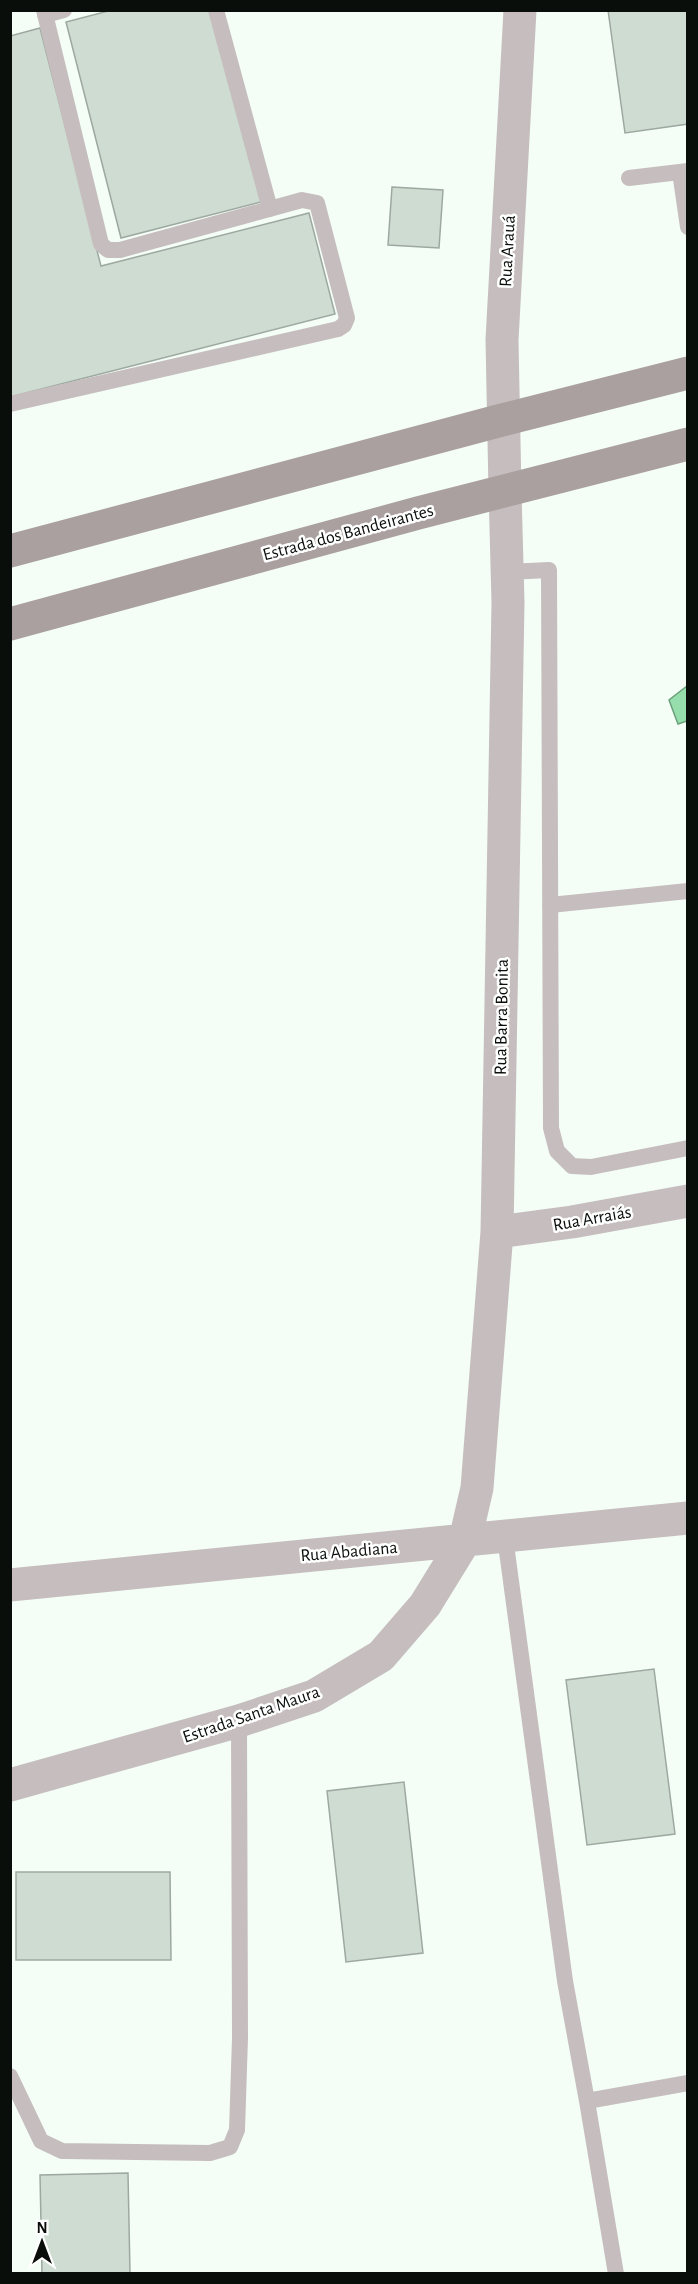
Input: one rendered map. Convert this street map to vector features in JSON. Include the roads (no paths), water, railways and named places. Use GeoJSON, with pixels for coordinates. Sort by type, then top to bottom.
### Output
{"type":"FeatureCollection","features":[{"type":"Feature","properties":{"kind":"main road"},"geometry":{"type":"LineString","coordinates":[[10,551],[687,373]]}},
{"type":"Feature","properties":{"kind":"main road","name":"Estrada dos Bandeirantes"},"geometry":{"type":"LineString","coordinates":[[10,624],[687,444]]}},
{"type":"Feature","properties":{"kind":"street","name":"Rua Arauá"},"geometry":{"type":"LineString","coordinates":[[505,491],[502,340],[520,10]]}},
{"type":"Feature","properties":{"kind":"street","name":"Rua Barra Bonita"},"geometry":{"type":"LineString","coordinates":[[465,1540],[478,1476],[497,1232],[508,572],[505,491]]}},
{"type":"Feature","properties":{"kind":"street","name":"Rua Arraiás"},"geometry":{"type":"LineString","coordinates":[[497,1232],[572,1222],[687,1201]]}},
{"type":"Feature","properties":{"kind":"street","name":"Rua Abadiana"},"geometry":{"type":"LineString","coordinates":[[10,1585],[687,1518]]}},
{"type":"Feature","properties":{"kind":"street","name":"Estrada Santa Maura"},"geometry":{"type":"LineString","coordinates":[[10,1785],[239,1722],[314,1696],[381,1656],[425,1605],[465,1540]]}},
{"type":"Feature","properties":{"kind":"lane"},"geometry":{"type":"LineString","coordinates":[[10,404],[338,329],[344,325],[347,318],[317,203],[302,200],[120,250],[108,250],[100,244],[44,13],[64,10]]}},
{"type":"Feature","properties":{"kind":"lane"},"geometry":{"type":"LineString","coordinates":[[216,10],[270,208]]}},
{"type":"Feature","properties":{"kind":"lane"},"geometry":{"type":"LineString","coordinates":[[629,178],[684,171],[687,227]]}},
{"type":"Feature","properties":{"kind":"lane"},"geometry":{"type":"LineString","coordinates":[[508,572],[549,570],[551,1128],[557,1152],[572,1166],[591,1167],[687,1148]]}},
{"type":"Feature","properties":{"kind":"lane"},"geometry":{"type":"LineString","coordinates":[[550,905],[687,891]]}},
{"type":"Feature","properties":{"kind":"lane"},"geometry":{"type":"LineString","coordinates":[[505,1537],[565,1981],[616,2274]]}},
{"type":"Feature","properties":{"kind":"lane"},"geometry":{"type":"LineString","coordinates":[[10,2076],[41,2141],[62,2151],[210,2153],[231,2147],[237,2130],[240,2038],[239,1722]]}},
{"type":"Feature","properties":{"kind":"lane"},"geometry":{"type":"LineString","coordinates":[[587,2101],[687,2083]]}}]}
